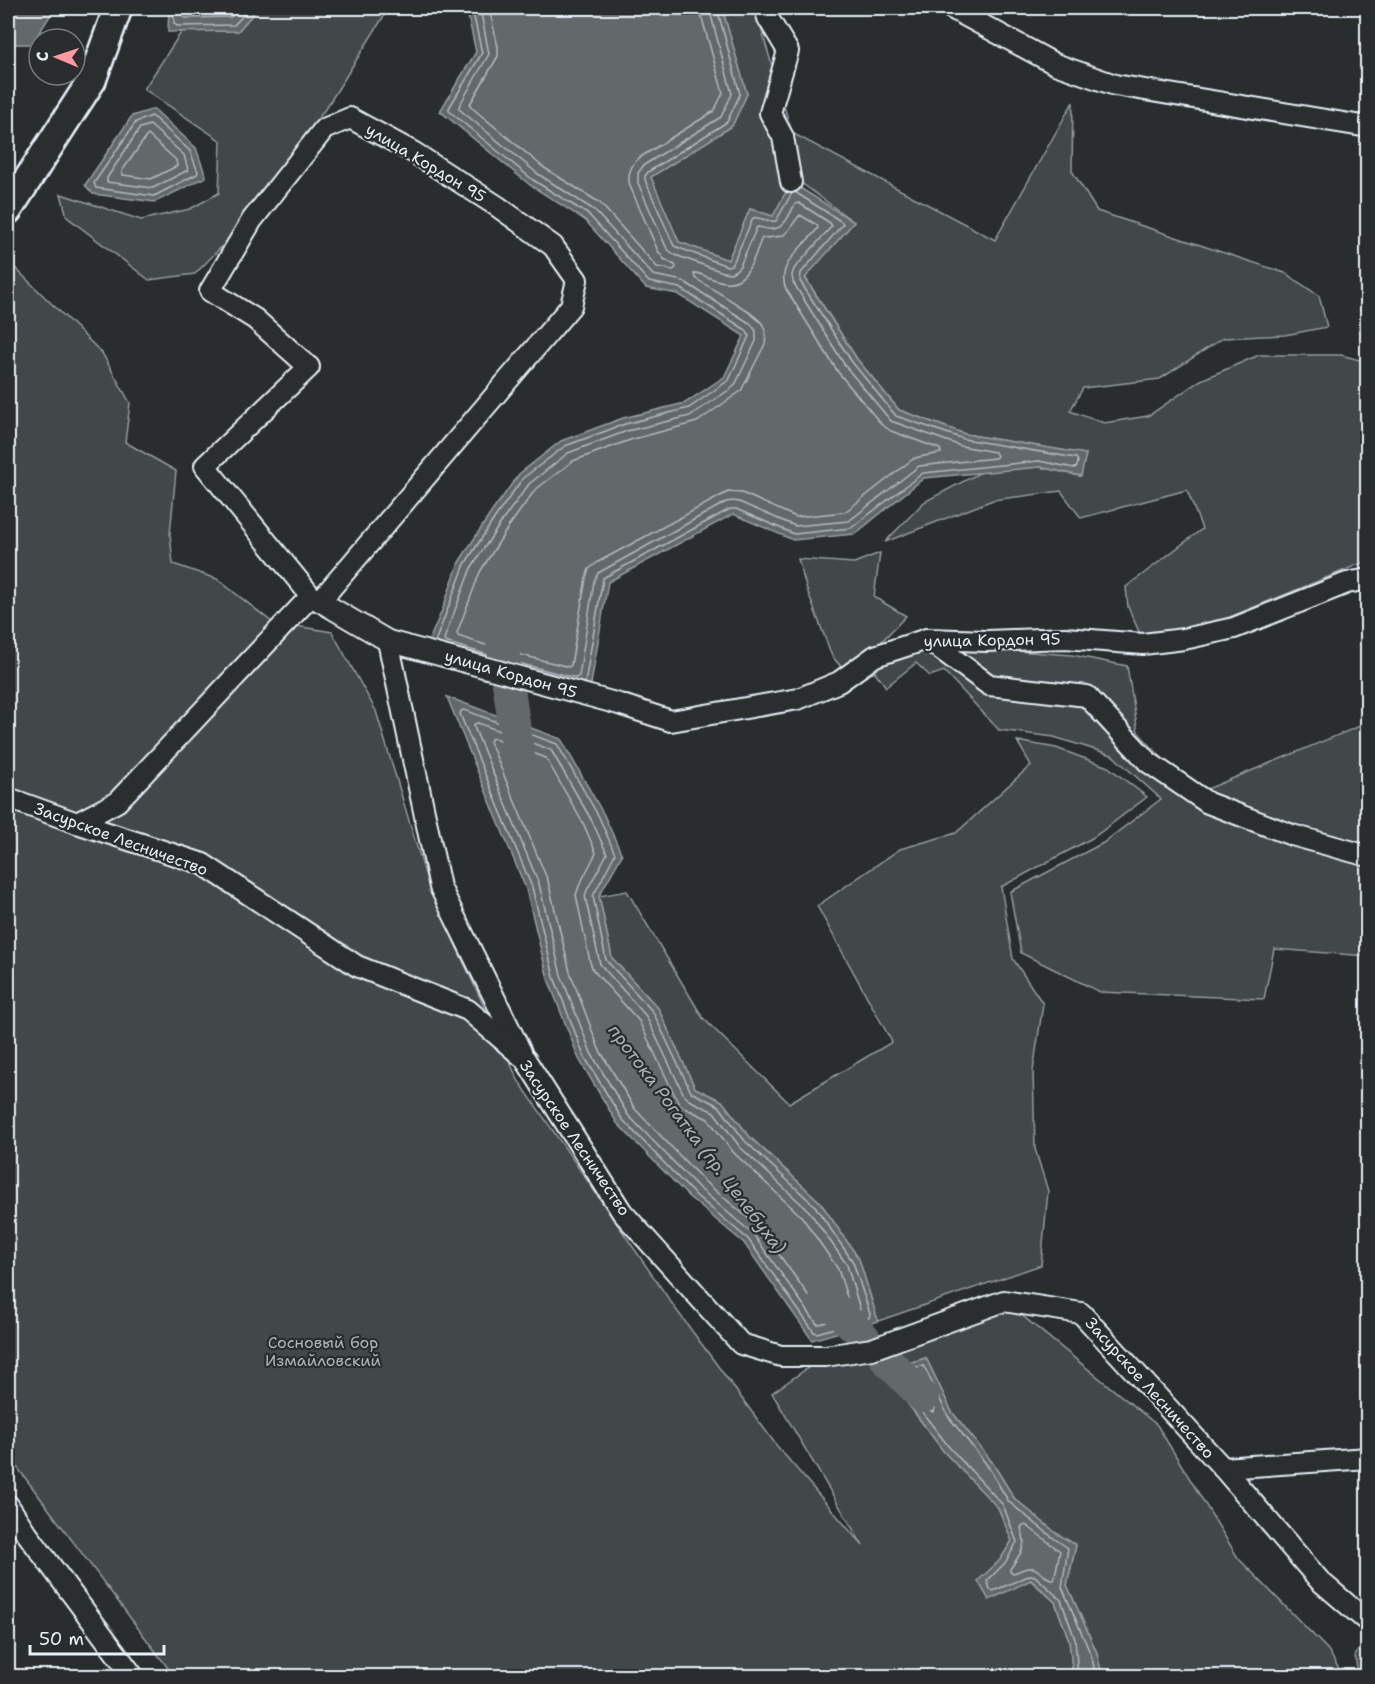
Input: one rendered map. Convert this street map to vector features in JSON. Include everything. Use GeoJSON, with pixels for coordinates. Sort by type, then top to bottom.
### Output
{"type":"FeatureCollection","features":[{"type":"Feature","properties":{"kind":"main road"},"geometry":{"type":"LineString","coordinates":[[8,210],[92,80],[118,8]]}},
{"type":"Feature","properties":{"kind":"street"},"geometry":{"type":"LineString","coordinates":[[765,8],[768,18],[788,51],[770,113],[783,137],[792,182]]}},
{"type":"Feature","properties":{"kind":"street"},"geometry":{"type":"LineString","coordinates":[[951,8],[1055,64],[1115,85],[1368,127]]}},
{"type":"Feature","properties":{"kind":"street","name":"улица Кордон 95"},"geometry":{"type":"LineString","coordinates":[[77,823],[117,802],[315,599],[571,306],[577,280],[553,246],[497,206],[413,152],[350,118],[324,129],[252,220],[210,291],[255,319],[309,367],[205,466],[315,599],[388,641],[619,704],[671,721],[798,699],[839,682],[875,656],[927,639],[987,641],[1065,638],[1143,644],[1184,639],[1234,628],[1347,583],[1368,579]]}},
{"type":"Feature","properties":{"kind":"street"},"geometry":{"type":"LineString","coordinates":[[927,639],[988,685],[1087,696],[1148,762],[1208,803],[1292,835],[1368,856]]}},
{"type":"Feature","properties":{"kind":"street"},"geometry":{"type":"LineString","coordinates":[[388,641],[440,886],[525,1059]]}},
{"type":"Feature","properties":{"kind":"street","name":"Засурское Лесничество"},"geometry":{"type":"LineString","coordinates":[[8,798],[203,864],[357,966],[468,1010],[525,1059],[622,1212],[741,1344],[781,1356],[825,1356],[872,1349],[1004,1301],[1082,1313],[1223,1468],[1320,1581],[1368,1622]]}},
{"type":"Feature","properties":{"kind":"street"},"geometry":{"type":"LineString","coordinates":[[1223,1468],[1368,1458]]}},
{"type":"Feature","properties":{"kind":"street"},"geometry":{"type":"LineString","coordinates":[[8,1505],[25,1532],[133,1677]]}},
{"type":"Feature","properties":{"kind":"green space"},"geometry":{"type":"Polygon","coordinates":[[[197,8],[201,31],[238,31],[258,8],[389,8],[328,105],[233,235],[195,274],[149,280],[67,217],[61,194],[141,220],[190,209],[219,193],[221,141],[144,89],[197,8]]]}},
{"type":"Feature","properties":{"kind":"green space"},"geometry":{"type":"Polygon","coordinates":[[[722,8],[755,8],[792,133],[995,240],[1073,102],[1072,171],[1097,211],[1285,273],[1319,296],[1327,327],[1285,335],[1223,338],[1160,379],[1083,388],[1070,411],[1104,423],[1148,416],[1201,380],[1259,355],[1341,355],[1367,362],[1367,561],[1198,630],[1141,636],[1128,607],[1126,587],[1202,529],[1187,490],[1081,518],[1061,491],[993,500],[885,542],[924,502],[985,470],[1040,467],[1080,476],[1086,454],[965,434],[899,410],[857,359],[805,277],[854,222],[800,182],[773,216],[750,209],[728,260],[679,242],[650,177],[732,126],[747,94],[722,8]]]}},
{"type":"Feature","properties":{"kind":"green space","name":"Сосновый бор Измайловский"},"geometry":{"type":"Polygon","coordinates":[[[8,261],[102,353],[130,403],[125,442],[176,471],[170,534],[173,564],[217,579],[272,622],[332,632],[376,711],[429,887],[518,1080],[675,1308],[777,1446],[863,1546],[772,1393],[825,1356],[1004,1301],[1157,1425],[1238,1558],[1328,1650],[1343,1676],[1102,1676],[1097,1653],[1067,1585],[1076,1545],[1056,1533],[1014,1498],[992,1462],[952,1412],[926,1358],[883,1371],[944,1452],[999,1508],[1012,1541],[1000,1560],[1030,1580],[1055,1602],[1069,1640],[1073,1676],[174,1676],[8,1455],[8,261]]]}},
{"type":"Feature","properties":{"kind":"green space"},"geometry":{"type":"Polygon","coordinates":[[[880,553],[874,597],[906,616],[882,641],[896,654],[933,645],[1072,655],[1127,666],[1138,732],[1184,782],[1205,790],[1367,723],[1367,956],[1274,949],[1264,999],[1100,992],[1021,953],[1010,892],[1103,843],[1161,799],[1112,755],[1054,737],[999,730],[944,671],[930,676],[916,663],[886,687],[875,672],[854,682],[832,656],[798,559],[854,563],[880,553]]]}},
{"type":"Feature","properties":{"kind":"green space"},"geometry":{"type":"Polygon","coordinates":[[[1017,741],[1056,748],[1108,767],[1147,797],[1094,837],[1001,887],[1013,959],[1043,1004],[1033,1071],[1035,1149],[1048,1191],[1041,1265],[878,1321],[859,1259],[820,1202],[750,1137],[722,1101],[695,1088],[658,1008],[612,958],[599,896],[627,891],[703,1018],[789,1103],[892,1042],[817,906],[900,849],[956,833],[1031,765],[1017,741]]]}},
{"type":"Feature","properties":{"kind":"green space"},"geometry":{"type":"Polygon","coordinates":[[[1367,1642],[1367,1676],[1358,1676],[1355,1654],[1367,1642]]]}},
{"type":"Feature","properties":{"kind":"water"},"geometry":{"type":"Polygon","coordinates":[[[8,8],[55,8],[43,27],[27,27],[27,44],[8,44],[8,8]]]}},
{"type":"Feature","properties":{"kind":"water"},"geometry":{"type":"Polygon","coordinates":[[[169,8],[258,8],[238,31],[168,32],[169,8]]]}},
{"type":"Feature","properties":{"kind":"water"},"geometry":{"type":"Polygon","coordinates":[[[463,8],[722,8],[747,94],[732,126],[651,177],[679,242],[728,260],[750,209],[773,216],[791,182],[854,222],[805,278],[857,359],[899,410],[965,434],[1086,454],[1081,476],[1040,467],[924,478],[855,534],[793,540],[733,514],[608,582],[589,696],[425,650],[459,562],[519,474],[561,441],[623,418],[685,403],[724,377],[744,336],[678,294],[646,288],[585,220],[530,185],[440,111],[476,52],[467,11],[463,8]]]}},
{"type":"Feature","properties":{"kind":"water"},"geometry":{"type":"Polygon","coordinates":[[[154,109],[196,148],[206,177],[155,202],[93,194],[85,185],[132,116],[154,109]]]}},
{"type":"Feature","properties":{"kind":"water"},"geometry":{"type":"Polygon","coordinates":[[[447,697],[561,739],[604,815],[622,855],[599,896],[612,958],[658,1008],[695,1088],[722,1101],[750,1137],[820,1202],[859,1259],[878,1321],[812,1340],[744,1243],[689,1197],[617,1123],[579,1059],[548,979],[526,889],[447,697]]]}},
{"type":"Feature","properties":{"kind":"water"},"geometry":{"type":"Polygon","coordinates":[[[926,1358],[952,1412],[992,1462],[1014,1498],[1056,1533],[1076,1545],[1067,1585],[1097,1653],[1102,1676],[1073,1676],[1069,1640],[1055,1602],[1031,1580],[989,1600],[978,1581],[1000,1560],[1012,1541],[998,1508],[944,1452],[883,1370],[926,1358]]]}},
{"type":"Feature","properties":{"kind":"waterway","name":"протока Рогатка (пр. Целебуха)"},"geometry":{"type":"LineString","coordinates":[[502,643],[520,763]]}},
{"type":"Feature","properties":{"kind":"waterway","name":"протока Рогатка (пр. Целебуха)"},"geometry":{"type":"LineString","coordinates":[[825,1298],[864,1337]]}},
{"type":"Feature","properties":{"kind":"waterway"},"geometry":{"type":"LineString","coordinates":[[886,1359],[923,1397]]}}]}
